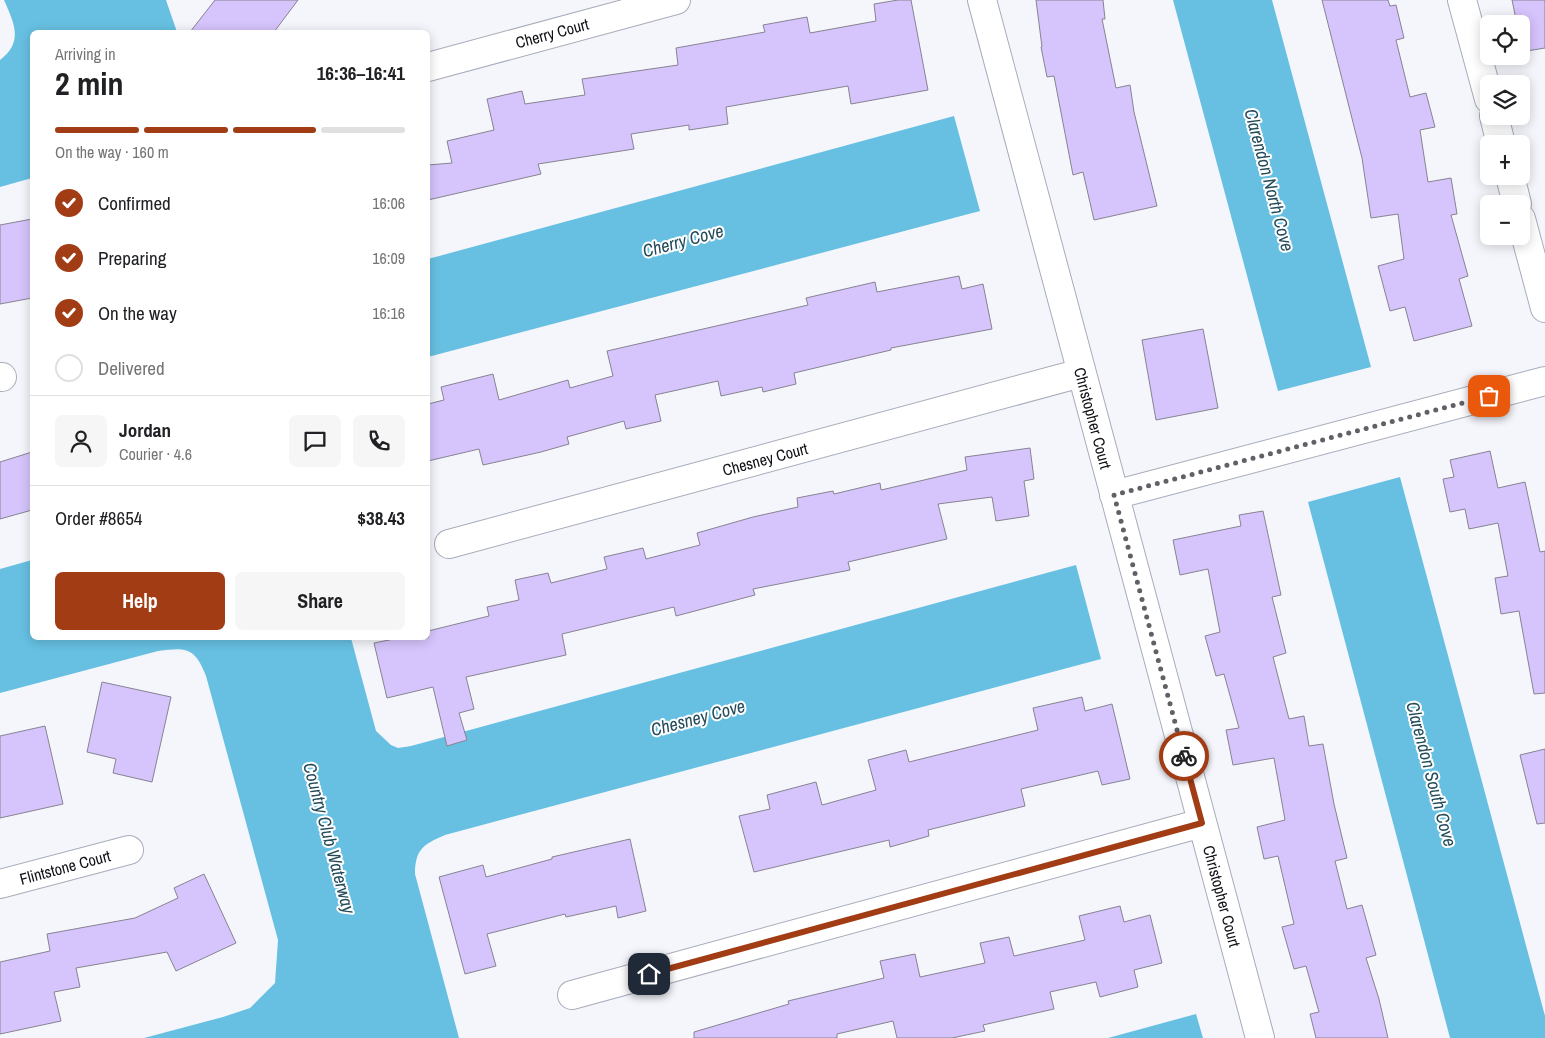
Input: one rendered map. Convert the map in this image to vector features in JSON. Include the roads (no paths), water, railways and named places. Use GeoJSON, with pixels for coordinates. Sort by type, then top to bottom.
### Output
{"type":"FeatureCollection","features":[{"type":"Feature","properties":{"kind":"street","name":"Cherry Court"},"geometry":{"type":"LineString","coordinates":[[430,66],[676,0]]}},
{"type":"Feature","properties":{"kind":"street","name":"Christopher Court"},"geometry":{"type":"LineString","coordinates":[[982,0],[1260,1038]]}},
{"type":"Feature","properties":{"kind":"street"},"geometry":{"type":"LineString","coordinates":[[1462,0],[1483,75]]}},
{"type":"Feature","properties":{"kind":"street"},"geometry":{"type":"LineString","coordinates":[[1528,245],[1545,308]]}},
{"type":"Feature","properties":{"kind":"street","name":"Chesney Court"},"geometry":{"type":"LineString","coordinates":[[449,544],[1081,373]]}},
{"type":"Feature","properties":{"kind":"street"},"geometry":{"type":"LineString","coordinates":[[1114,495],[1545,381]]}},
{"type":"Feature","properties":{"kind":"street"},"geometry":{"type":"LineString","coordinates":[[572,995],[1202,823]]}},
{"type":"Feature","properties":{"kind":"street","name":"Flintstone Court"},"geometry":{"type":"LineString","coordinates":[[0,884],[129,850]]}},
{"type":"Feature","properties":{"kind":"water"},"geometry":{"type":"Polygon","coordinates":[[[4,0],[166,0],[176,30],[30,30],[30,179],[0,187],[0,60],[12,46],[14,39],[15,32],[4,0]]]}},
{"type":"Feature","properties":{"kind":"water","name":"Clarendon North Cove"},"geometry":{"type":"Polygon","coordinates":[[[1173,0],[1272,0],[1371,367],[1278,391],[1173,0]]]}},
{"type":"Feature","properties":{"kind":"water","name":"Cherry Cove"},"geometry":{"type":"Polygon","coordinates":[[[954,116],[980,211],[430,356],[430,258],[954,116]]]}},
{"type":"Feature","properties":{"kind":"water","name":"Clarendon South Cove"},"geometry":{"type":"Polygon","coordinates":[[[1400,477],[1545,1016],[1545,1038],[1450,1038],[1308,502],[1400,477]]]}},
{"type":"Feature","properties":{"kind":"water"},"geometry":{"type":"Polygon","coordinates":[[[30,561],[30,640],[352,640],[376,731],[391,745],[398,748],[1076,565],[1101,659],[445,835],[431,841],[419,853],[415,874],[459,1038],[144,1038],[250,1008],[275,983],[278,940],[206,676],[198,659],[193,654],[176,649],[158,651],[0,693],[0,569],[30,561]]]}},
{"type":"Feature","properties":{"kind":"water"},"geometry":{"type":"Polygon","coordinates":[[[1196,1014],[1203,1038],[1108,1038],[1196,1014]]]}},
{"type":"Feature","properties":{"kind":"water label","name":"Chesney Cove"},"geometry":{"type":"Point","coordinates":[698,718]}},
{"type":"Feature","properties":{"kind":"water label","name":"Country Club Waterway"},"geometry":{"type":"Point","coordinates":[329,838]}}]}
